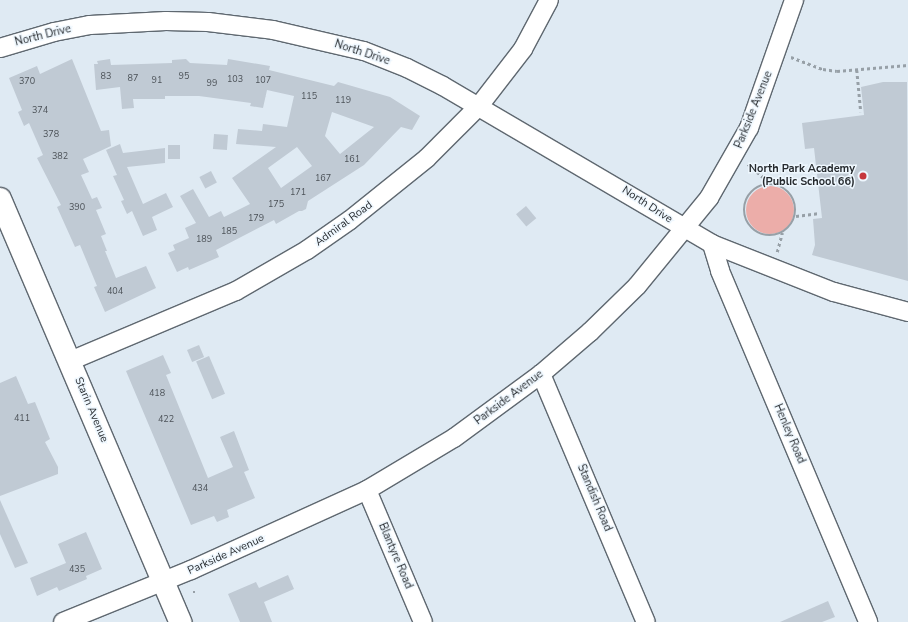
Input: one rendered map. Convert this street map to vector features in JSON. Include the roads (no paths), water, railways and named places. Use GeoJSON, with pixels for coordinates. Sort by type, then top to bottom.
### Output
{"type":"FeatureCollection","features":[{"type":"Feature","properties":{"kind":"street","name":"Admiral Road"},"geometry":{"type":"LineString","coordinates":[[70,361],[236,291],[307,250],[392,188],[479,106],[524,49],[549,0]]}},
{"type":"Feature","properties":{"kind":"street","name":"Parkside Avenue"},"geometry":{"type":"LineString","coordinates":[[63,622],[317,515],[367,490],[454,438],[541,374],[590,332],[637,286],[684,230],[716,187],[749,128],[794,0]]}},
{"type":"Feature","properties":{"kind":"street","name":"North Drive"},"geometry":{"type":"LineString","coordinates":[[0,48],[54,32],[97,25],[166,21],[229,24],[319,39],[364,51],[407,68],[479,106],[615,185],[684,230],[712,244]]}},
{"type":"Feature","properties":{"kind":"street","name":"Starin Avenue"},"geometry":{"type":"LineString","coordinates":[[0,199],[180,622]]}},
{"type":"Feature","properties":{"kind":"street"},"geometry":{"type":"LineString","coordinates":[[712,244],[826,290],[908,312]]}},
{"type":"Feature","properties":{"kind":"street","name":"Henley Road"},"geometry":{"type":"LineString","coordinates":[[712,244],[720,271],[868,622]]}},
{"type":"Feature","properties":{"kind":"street","name":"Standish Road"},"geometry":{"type":"LineString","coordinates":[[541,374],[646,622]]}},
{"type":"Feature","properties":{"kind":"street","name":"Blantyre Road"},"geometry":{"type":"LineString","coordinates":[[367,490],[423,622]]}},
{"type":"Feature","properties":{"kind":"place","name":"North Park Academy (Public School 66)"},"geometry":{"type":"Point","coordinates":[863,176]}}]}
